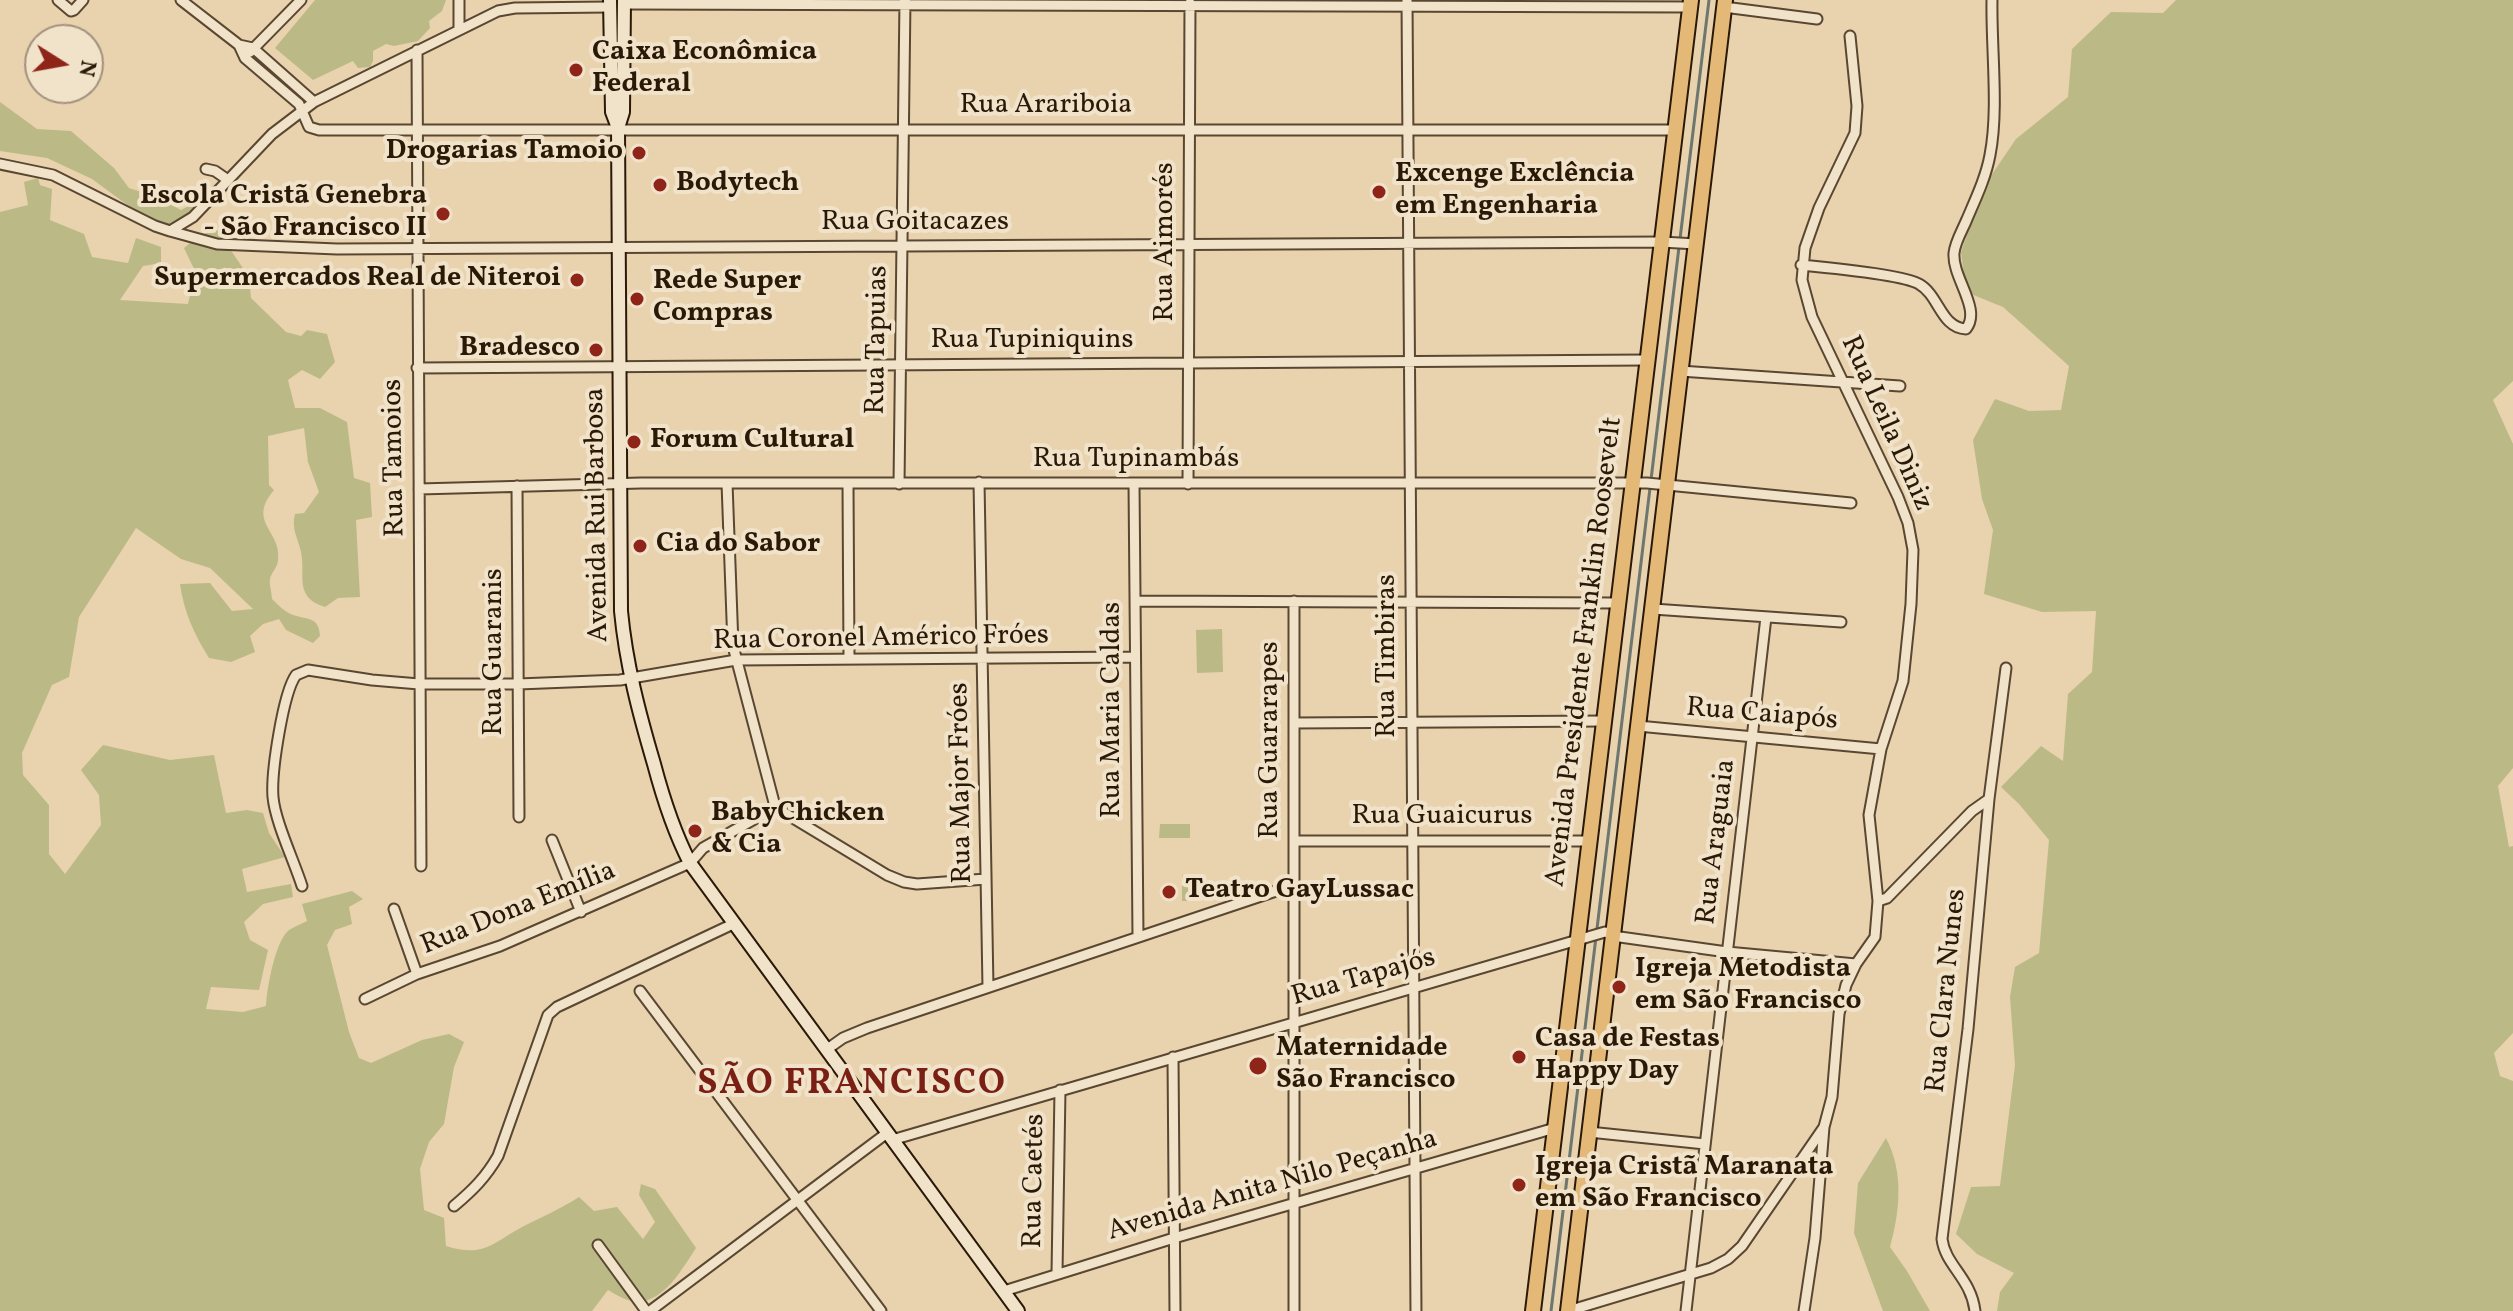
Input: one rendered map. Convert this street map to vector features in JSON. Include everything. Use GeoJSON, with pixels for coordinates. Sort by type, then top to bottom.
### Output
{"type":"FeatureCollection","features":[{"type":"Feature","properties":{"kind":"main road","name":"Avenida Rui Barbosa"},"geometry":{"type":"LineString","coordinates":[[624,2],[623,112],[618,128],[621,611],[630,678],[661,789],[678,840],[690,863],[1018,1311]]}},
{"type":"Feature","properties":{"kind":"main road","name":"Avenida Rui Barbosa"},"geometry":{"type":"LineString","coordinates":[[610,3],[612,112],[618,128]]}},
{"type":"Feature","properties":{"kind":"main road"},"geometry":{"type":"LineString","coordinates":[[1568,1311],[1609,934],[1653,609],[1663,484],[1680,371],[1690,244],[1724,3]]}},
{"type":"Feature","properties":{"kind":"main road","name":"Avenida Presidente Franklin Roosevelt"},"geometry":{"type":"LineString","coordinates":[[1533,1311],[1555,1128],[1584,938],[1589,841],[1618,603],[1640,483],[1647,360],[1667,243],[1675,130],[1690,4]]}},
{"type":"Feature","properties":{"kind":"street"},"geometry":{"type":"LineString","coordinates":[[58,0],[71,11],[83,0]]}},
{"type":"Feature","properties":{"kind":"street"},"geometry":{"type":"LineString","coordinates":[[181,0],[239,45],[253,48],[314,102]]}},
{"type":"Feature","properties":{"kind":"street"},"geometry":{"type":"LineString","coordinates":[[239,45],[245,58],[301,0]]}},
{"type":"Feature","properties":{"kind":"street"},"geometry":{"type":"LineString","coordinates":[[459,0],[459,29]]}},
{"type":"Feature","properties":{"kind":"street"},"geometry":{"type":"LineString","coordinates":[[1801,265],[1910,280],[1928,291],[1950,324],[1957,329],[1966,329],[1971,323],[1972,310],[1964,294],[1954,255],[1990,156],[1992,0]]}},
{"type":"Feature","properties":{"kind":"street"},"geometry":{"type":"LineString","coordinates":[[624,2],[1690,4]]}},
{"type":"Feature","properties":{"kind":"street","name":"Rua Tapuias"},"geometry":{"type":"LineString","coordinates":[[899,484],[905,2]]}},
{"type":"Feature","properties":{"kind":"street"},"geometry":{"type":"LineString","coordinates":[[170,231],[193,217],[272,134],[314,102],[505,9],[610,3]]}},
{"type":"Feature","properties":{"kind":"street","name":"Rua Aimorés"},"geometry":{"type":"LineString","coordinates":[[1188,484],[1190,3]]}},
{"type":"Feature","properties":{"kind":"street","name":"Rua Timbiras"},"geometry":{"type":"LineString","coordinates":[[1407,3],[1416,1311]]}},
{"type":"Feature","properties":{"kind":"street"},"geometry":{"type":"LineString","coordinates":[[1724,3],[1817,19]]}},
{"type":"Feature","properties":{"kind":"street","name":"Rua Leila Diniz"},"geometry":{"type":"LineString","coordinates":[[1824,1127],[1832,1097],[1839,1014],[1846,985],[1875,937],[1878,901],[1869,815],[1881,749],[1903,681],[1908,650],[1913,550],[1908,523],[1898,497],[1808,308],[1802,280],[1805,248],[1819,208],[1855,133],[1857,106],[1850,36]]}},
{"type":"Feature","properties":{"kind":"street","name":"Rua Tamoios"},"geometry":{"type":"LineString","coordinates":[[417,50],[421,866]]}},
{"type":"Feature","properties":{"kind":"street","name":"Rua Arariboia"},"geometry":{"type":"LineString","coordinates":[[245,58],[299,104],[309,127],[319,130],[1675,130]]}},
{"type":"Feature","properties":{"kind":"street","name":"Rua Goitacazes"},"geometry":{"type":"LineString","coordinates":[[0,164],[53,175],[155,226],[204,242],[232,245],[417,249],[1690,244]]}},
{"type":"Feature","properties":{"kind":"street","name":"Rua Tupiniquins"},"geometry":{"type":"LineString","coordinates":[[417,368],[1647,360]]}},
{"type":"Feature","properties":{"kind":"street"},"geometry":{"type":"LineString","coordinates":[[1680,371],[1900,386]]}},
{"type":"Feature","properties":{"kind":"street","name":"Rua Major Fróes"},"geometry":{"type":"LineString","coordinates":[[979,482],[988,987]]}},
{"type":"Feature","properties":{"kind":"street","name":"Rua Tupinambás"},"geometry":{"type":"LineString","coordinates":[[419,489],[619,483],[1640,483],[1851,503]]}},
{"type":"Feature","properties":{"kind":"street"},"geometry":{"type":"LineString","coordinates":[[727,483],[736,660],[776,810],[904,882],[986,879]]}},
{"type":"Feature","properties":{"kind":"street","name":"Rua Maria Caldas"},"geometry":{"type":"LineString","coordinates":[[1134,483],[1138,937]]}},
{"type":"Feature","properties":{"kind":"street"},"geometry":{"type":"LineString","coordinates":[[848,484],[849,658]]}},
{"type":"Feature","properties":{"kind":"street","name":"Rua Guaranis"},"geometry":{"type":"LineString","coordinates":[[517,486],[519,817]]}},
{"type":"Feature","properties":{"kind":"street"},"geometry":{"type":"LineString","coordinates":[[1135,601],[1618,603]]}},
{"type":"Feature","properties":{"kind":"street","name":"Rua Guararapes"},"geometry":{"type":"LineString","coordinates":[[1294,601],[1294,1311]]}},
{"type":"Feature","properties":{"kind":"street"},"geometry":{"type":"LineString","coordinates":[[1653,609],[1841,622]]}},
{"type":"Feature","properties":{"kind":"street","name":"Rua Araguaia"},"geometry":{"type":"LineString","coordinates":[[1686,1311],[1766,617]]}},
{"type":"Feature","properties":{"kind":"street","name":"Rua Coronel Américo Fróes"},"geometry":{"type":"LineString","coordinates":[[302,886],[273,799],[286,696],[296,675],[308,670],[419,684],[518,684],[630,678],[736,660],[1135,657]]}},
{"type":"Feature","properties":{"kind":"street","name":"Rua Clara Nunes"},"geometry":{"type":"LineString","coordinates":[[1975,1311],[1969,1286],[1946,1253],[1942,1239],[1968,1029],[1989,799],[2006,668]]}},
{"type":"Feature","properties":{"kind":"street"},"geometry":{"type":"LineString","coordinates":[[1294,723],[1604,721]]}},
{"type":"Feature","properties":{"kind":"street","name":"Rua Caiapós"},"geometry":{"type":"LineString","coordinates":[[1638,726],[1881,749]]}},
{"type":"Feature","properties":{"kind":"street"},"geometry":{"type":"LineString","coordinates":[[1878,901],[1887,898],[1972,811],[1989,799]]}},
{"type":"Feature","properties":{"kind":"street","name":"Rua Dona Emília"},"geometry":{"type":"LineString","coordinates":[[365,999],[417,974],[500,946],[690,863],[703,848],[765,813],[776,810]]}},
{"type":"Feature","properties":{"kind":"street"},"geometry":{"type":"LineString","coordinates":[[552,840],[581,912]]}},
{"type":"Feature","properties":{"kind":"street","name":"Rua Guaicurus"},"geometry":{"type":"LineString","coordinates":[[1294,841],[1589,841]]}},
{"type":"Feature","properties":{"kind":"street"},"geometry":{"type":"LineString","coordinates":[[826,1050],[843,1038],[867,1028],[1294,885]]}},
{"type":"Feature","properties":{"kind":"street"},"geometry":{"type":"LineString","coordinates":[[394,909],[417,974]]}},
{"type":"Feature","properties":{"kind":"street"},"geometry":{"type":"LineString","coordinates":[[454,1206],[482,1181],[498,1156],[548,1015],[557,1007],[733,924]]}},
{"type":"Feature","properties":{"kind":"street","name":"Rua Tapajós"},"geometry":{"type":"LineString","coordinates":[[890,1136],[1060,1090],[1584,938],[1609,934],[1727,952],[1856,964]]}},
{"type":"Feature","properties":{"kind":"street"},"geometry":{"type":"LineString","coordinates":[[640,991],[880,1311]]}},
{"type":"Feature","properties":{"kind":"street"},"geometry":{"type":"LineString","coordinates":[[1173,1057],[1175,1311]]}},
{"type":"Feature","properties":{"kind":"street","name":"Rua Caetés"},"geometry":{"type":"LineString","coordinates":[[1057,1273],[1060,1090]]}},
{"type":"Feature","properties":{"kind":"street"},"geometry":{"type":"LineString","coordinates":[[1568,1311],[1711,1268],[1728,1259],[1742,1246],[1824,1127]]}},
{"type":"Feature","properties":{"kind":"street"},"geometry":{"type":"LineString","coordinates":[[1804,1311],[1815,1238],[1824,1127]]}},
{"type":"Feature","properties":{"kind":"street","name":"Avenida Anita Nilo Peçanha"},"geometry":{"type":"LineString","coordinates":[[1004,1291],[1174,1238],[1555,1128]]}},
{"type":"Feature","properties":{"kind":"street"},"geometry":{"type":"LineString","coordinates":[[1589,1132],[1705,1144]]}},
{"type":"Feature","properties":{"kind":"street"},"geometry":{"type":"LineString","coordinates":[[598,1245],[648,1311],[890,1136]]}},
{"type":"Feature","properties":{"kind":"shaded area"},"geometry":{"type":"Polygon","coordinates":[[[315,0],[446,0],[442,11],[429,21],[430,28],[418,41],[394,46],[386,44],[373,51],[370,67],[358,68],[353,61],[313,80],[275,48],[315,0]]]}},
{"type":"Feature","properties":{"kind":"shaded area"},"geometry":{"type":"Polygon","coordinates":[[[2176,0],[2513,0],[2513,381],[2493,400],[2513,444],[2513,768],[2498,786],[2509,847],[2513,846],[2513,1033],[2494,1053],[2500,1076],[2513,1081],[2513,1311],[1997,1311],[2000,1292],[2014,1273],[1977,1254],[1956,1234],[1971,1187],[2000,1186],[2015,1065],[2010,997],[2015,967],[2039,953],[2049,840],[2001,787],[2041,746],[2063,761],[2068,694],[2092,672],[2096,611],[2042,612],[1984,594],[1993,530],[1982,499],[1973,440],[1995,399],[2029,411],[2061,410],[2069,366],[2003,307],[1966,292],[1961,252],[1984,186],[2016,139],[2068,97],[2072,49],[2111,12],[2163,13],[2176,0]]]}},
{"type":"Feature","properties":{"kind":"shaded area"},"geometry":{"type":"Polygon","coordinates":[[[0,102],[37,129],[71,131],[114,168],[129,188],[157,197],[181,210],[206,197],[210,203],[177,225],[156,226],[92,179],[47,158],[0,151],[0,102]]]}},
{"type":"Feature","properties":{"kind":"shaded area"},"geometry":{"type":"Polygon","coordinates":[[[38,178],[40,185],[52,189],[50,220],[84,234],[92,257],[128,263],[136,238],[161,247],[161,263],[143,266],[120,300],[188,304],[195,271],[184,248],[213,224],[249,277],[251,298],[286,332],[301,336],[307,330],[327,334],[335,362],[320,379],[302,370],[288,380],[295,408],[320,408],[347,422],[354,478],[370,483],[372,517],[356,520],[360,597],[338,598],[325,607],[315,603],[308,597],[303,584],[301,552],[294,524],[295,514],[304,513],[319,492],[308,462],[304,428],[268,436],[269,485],[274,490],[266,501],[264,519],[278,551],[277,564],[270,579],[272,599],[290,614],[315,622],[320,636],[313,643],[286,630],[279,619],[263,624],[250,636],[255,652],[231,662],[209,658],[190,622],[180,584],[210,583],[232,611],[253,609],[210,568],[181,559],[136,528],[79,617],[69,677],[52,685],[22,753],[23,775],[49,805],[49,854],[65,874],[101,825],[99,795],[81,770],[103,745],[170,760],[214,755],[226,813],[247,810],[263,813],[269,833],[285,857],[242,869],[247,892],[291,884],[293,897],[263,904],[244,922],[250,940],[268,950],[259,990],[211,987],[206,1009],[243,1012],[266,1006],[270,977],[280,944],[289,930],[307,921],[302,904],[352,891],[363,899],[349,907],[352,924],[335,930],[327,945],[349,1032],[359,1058],[371,1063],[422,1040],[449,1034],[464,1042],[454,1067],[444,1124],[429,1142],[420,1169],[424,1210],[444,1218],[446,1246],[471,1250],[490,1246],[579,1197],[594,1211],[617,1207],[643,1239],[655,1222],[639,1195],[641,1184],[655,1189],[696,1248],[670,1285],[652,1298],[631,1301],[608,1290],[592,1311],[0,1311],[0,212],[28,205],[24,182],[38,178]]]}},
{"type":"Feature","properties":{"kind":"shaded area"},"geometry":{"type":"Polygon","coordinates":[[[1222,629],[1223,672],[1197,673],[1196,630],[1222,629]]]}},
{"type":"Feature","properties":{"kind":"shaded area"},"geometry":{"type":"Polygon","coordinates":[[[1160,824],[1190,824],[1190,838],[1159,838],[1160,824]]]}},
{"type":"Feature","properties":{"kind":"shaded area"},"geometry":{"type":"Polygon","coordinates":[[[1182,875],[1198,876],[1198,901],[1182,901],[1182,875]]]}},
{"type":"Feature","properties":{"kind":"shaded area"},"geometry":{"type":"Polygon","coordinates":[[[1886,1138],[1898,1178],[1896,1220],[1890,1247],[1930,1311],[1883,1311],[1854,1233],[1858,1183],[1886,1138]]]}},
{"type":"Feature","properties":{"kind":"waterway"},"geometry":{"type":"LineString","coordinates":[[1680,239],[1709,0]]}},
{"type":"Feature","properties":{"kind":"waterway"},"geometry":{"type":"LineString","coordinates":[[1551,1311],[1679,247]]}},
{"type":"Feature","properties":{"kind":"place","name":"Caixa Econômica Federal"},"geometry":{"type":"Point","coordinates":[576,70]}},
{"type":"Feature","properties":{"kind":"place","name":"Drogarias Tamoio"},"geometry":{"type":"Point","coordinates":[639,153]}},
{"type":"Feature","properties":{"kind":"place","name":"Bodytech"},"geometry":{"type":"Point","coordinates":[660,185]}},
{"type":"Feature","properties":{"kind":"place","name":"Excenge Exclência em Engenharia"},"geometry":{"type":"Point","coordinates":[1379,192]}},
{"type":"Feature","properties":{"kind":"place","name":"Escola Cristã Genebra - São Francisco II"},"geometry":{"type":"Point","coordinates":[443,214]}},
{"type":"Feature","properties":{"kind":"place","name":"Supermercados Real de Niteroi"},"geometry":{"type":"Point","coordinates":[577,280]}},
{"type":"Feature","properties":{"kind":"place","name":"Rede Super Compras"},"geometry":{"type":"Point","coordinates":[637,299]}},
{"type":"Feature","properties":{"kind":"place","name":"Bradesco"},"geometry":{"type":"Point","coordinates":[596,350]}},
{"type":"Feature","properties":{"kind":"place","name":"Forum Cultural"},"geometry":{"type":"Point","coordinates":[634,442]}},
{"type":"Feature","properties":{"kind":"place","name":"Cia do Sabor"},"geometry":{"type":"Point","coordinates":[640,546]}},
{"type":"Feature","properties":{"kind":"place","name":"BabyChicken & Cia"},"geometry":{"type":"Point","coordinates":[695,831]}},
{"type":"Feature","properties":{"kind":"place","name":"Teatro GayLussac"},"geometry":{"type":"Point","coordinates":[1169,892]}},
{"type":"Feature","properties":{"kind":"place","name":"Igreja Metodista em São Francisco"},"geometry":{"type":"Point","coordinates":[1619,987]}},
{"type":"Feature","properties":{"kind":"place","name":"Casa de Festas Happy Day"},"geometry":{"type":"Point","coordinates":[1519,1057]}},
{"type":"Feature","properties":{"kind":"place","name":"Maternidade São Francisco"},"geometry":{"type":"Point","coordinates":[1258,1066]}},
{"type":"Feature","properties":{"kind":"place","name":"Igreja Cristã Maranata em São Francisco"},"geometry":{"type":"Point","coordinates":[1519,1185]}},
{"type":"Feature","properties":{"kind":"district","name":"SÃO FRANCISCO"},"geometry":{"type":"Point","coordinates":[852,1086]}}]}
